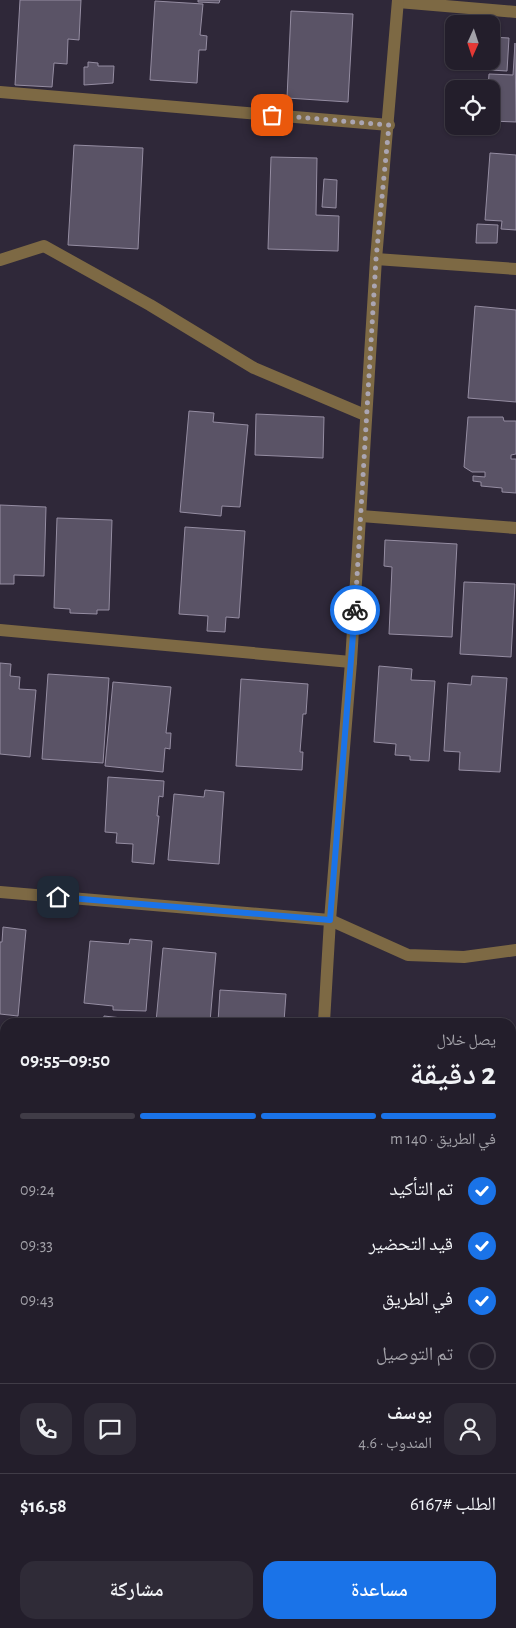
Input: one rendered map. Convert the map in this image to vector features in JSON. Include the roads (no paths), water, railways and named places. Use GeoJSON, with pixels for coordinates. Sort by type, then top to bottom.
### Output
{"type":"FeatureCollection","features":[{"type":"Feature","properties":{"kind":"street"},"geometry":{"type":"LineString","coordinates":[[324,1018],[361,516],[365,415],[376,259],[389,125],[398,1],[516,12]]}},
{"type":"Feature","properties":{"kind":"street"},"geometry":{"type":"LineString","coordinates":[[0,92],[389,125]]}},
{"type":"Feature","properties":{"kind":"street"},"geometry":{"type":"LineString","coordinates":[[0,260],[44,246],[150,305],[254,368],[365,415]]}},
{"type":"Feature","properties":{"kind":"street"},"geometry":{"type":"LineString","coordinates":[[376,259],[516,269]]}},
{"type":"Feature","properties":{"kind":"street"},"geometry":{"type":"LineString","coordinates":[[361,516],[516,528]]}},
{"type":"Feature","properties":{"kind":"street"},"geometry":{"type":"LineString","coordinates":[[0,630],[351,662]]}},
{"type":"Feature","properties":{"kind":"street"},"geometry":{"type":"LineString","coordinates":[[0,892],[330,920],[408,955],[464,956],[516,950]]}}]}
